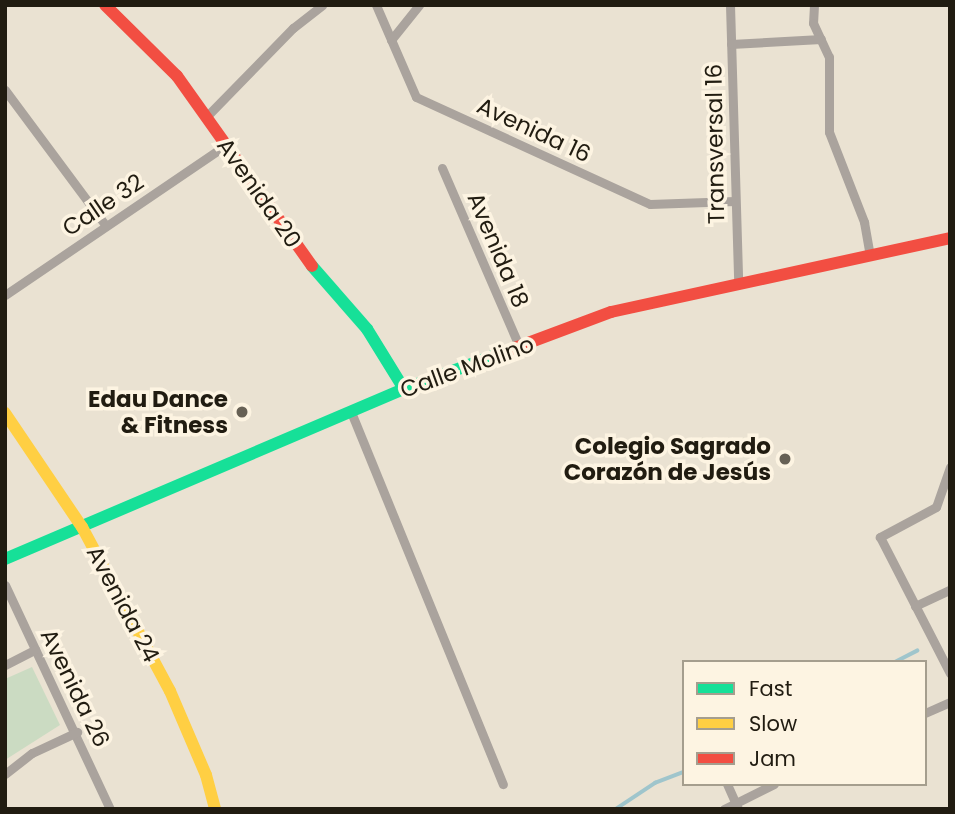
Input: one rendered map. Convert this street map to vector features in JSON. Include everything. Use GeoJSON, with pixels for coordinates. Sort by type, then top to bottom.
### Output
{"type":"FeatureCollection","features":[{"type":"Feature","properties":{"kind":"main road","name":"Avenida 20"},"geometry":{"type":"LineString","coordinates":[[105,5],[177,76],[208,116],[223,147],[293,243],[367,329],[404,389]]}},
{"type":"Feature","properties":{"kind":"main road","name":"Calle Molino"},"geometry":{"type":"LineString","coordinates":[[5,559],[404,389],[611,312],[738,282],[950,238]]}},
{"type":"Feature","properties":{"kind":"main road","name":"Avenida 24"},"geometry":{"type":"LineString","coordinates":[[5,413],[82,527],[170,691],[206,775],[215,809]]}},
{"type":"Feature","properties":{"kind":"street"},"geometry":{"type":"LineString","coordinates":[[208,116],[293,28],[322,5]]}},
{"type":"Feature","properties":{"kind":"street","name":"Avenida 16"},"geometry":{"type":"LineString","coordinates":[[376,5],[410,88],[427,103],[650,204],[735,201]]}},
{"type":"Feature","properties":{"kind":"street"},"geometry":{"type":"LineString","coordinates":[[391,40],[419,5]]}},
{"type":"Feature","properties":{"kind":"street","name":"Transversal 16"},"geometry":{"type":"LineString","coordinates":[[730,5],[738,282]]}},
{"type":"Feature","properties":{"kind":"street"},"geometry":{"type":"LineString","coordinates":[[814,5],[813,23],[821,39],[832,79],[829,132],[864,222],[870,255]]}},
{"type":"Feature","properties":{"kind":"street"},"geometry":{"type":"LineString","coordinates":[[731,44],[821,39]]}},
{"type":"Feature","properties":{"kind":"street"},"geometry":{"type":"LineString","coordinates":[[5,90],[106,226]]}},
{"type":"Feature","properties":{"kind":"street","name":"Calle 32"},"geometry":{"type":"LineString","coordinates":[[5,295],[223,147]]}},
{"type":"Feature","properties":{"kind":"street","name":"Avenida 18"},"geometry":{"type":"LineString","coordinates":[[442,167],[520,348]]}},
{"type":"Feature","properties":{"kind":"street"},"geometry":{"type":"LineString","coordinates":[[351,412],[503,785]]}},
{"type":"Feature","properties":{"kind":"street"},"geometry":{"type":"LineString","coordinates":[[950,467],[936,507],[880,537],[950,673]]}},
{"type":"Feature","properties":{"kind":"street","name":"Avenida 26"},"geometry":{"type":"LineString","coordinates":[[5,585],[77,732],[110,809]]}},
{"type":"Feature","properties":{"kind":"street"},"geometry":{"type":"LineString","coordinates":[[915,606],[950,590]]}},
{"type":"Feature","properties":{"kind":"street"},"geometry":{"type":"LineString","coordinates":[[5,665],[35,650]]}},
{"type":"Feature","properties":{"kind":"street"},"geometry":{"type":"LineString","coordinates":[[927,712],[950,702]]}},
{"type":"Feature","properties":{"kind":"street"},"geometry":{"type":"LineString","coordinates":[[5,774],[32,753],[77,732]]}},
{"type":"Feature","properties":{"kind":"street"},"geometry":{"type":"LineString","coordinates":[[728,786],[737,806]]}},
{"type":"Feature","properties":{"kind":"street"},"geometry":{"type":"LineString","coordinates":[[724,809],[737,806],[771,786]]}},
{"type":"Feature","properties":{"kind":"green space"},"geometry":{"type":"Polygon","coordinates":[[[32,667],[60,725],[5,760],[5,679],[32,667]]]}},
{"type":"Feature","properties":{"kind":"waterway"},"geometry":{"type":"LineString","coordinates":[[899,660],[917,651]]}},
{"type":"Feature","properties":{"kind":"waterway"},"geometry":{"type":"LineString","coordinates":[[616,809],[655,783],[682,773]]}},
{"type":"Feature","properties":{"kind":"traffic: fast"},"geometry":{"type":"LineString","coordinates":[[312,266],[367,329],[404,389]]}},
{"type":"Feature","properties":{"kind":"traffic: fast"},"geometry":{"type":"LineString","coordinates":[[5,559],[404,389],[496,355]]}},
{"type":"Feature","properties":{"kind":"traffic: slow"},"geometry":{"type":"LineString","coordinates":[[5,413],[82,527],[170,691],[206,775],[215,809]]}},
{"type":"Feature","properties":{"kind":"traffic: jam"},"geometry":{"type":"LineString","coordinates":[[105,5],[177,76],[312,266]]}},
{"type":"Feature","properties":{"kind":"traffic: jam"},"geometry":{"type":"LineString","coordinates":[[496,355],[611,312],[950,238]]}},
{"type":"Feature","properties":{"kind":"place","name":"Edau Dance & Fitness"},"geometry":{"type":"Point","coordinates":[242,412]}},
{"type":"Feature","properties":{"kind":"place","name":"Colegio Sagrado Corazón de Jesús"},"geometry":{"type":"Point","coordinates":[785,459]}}]}
